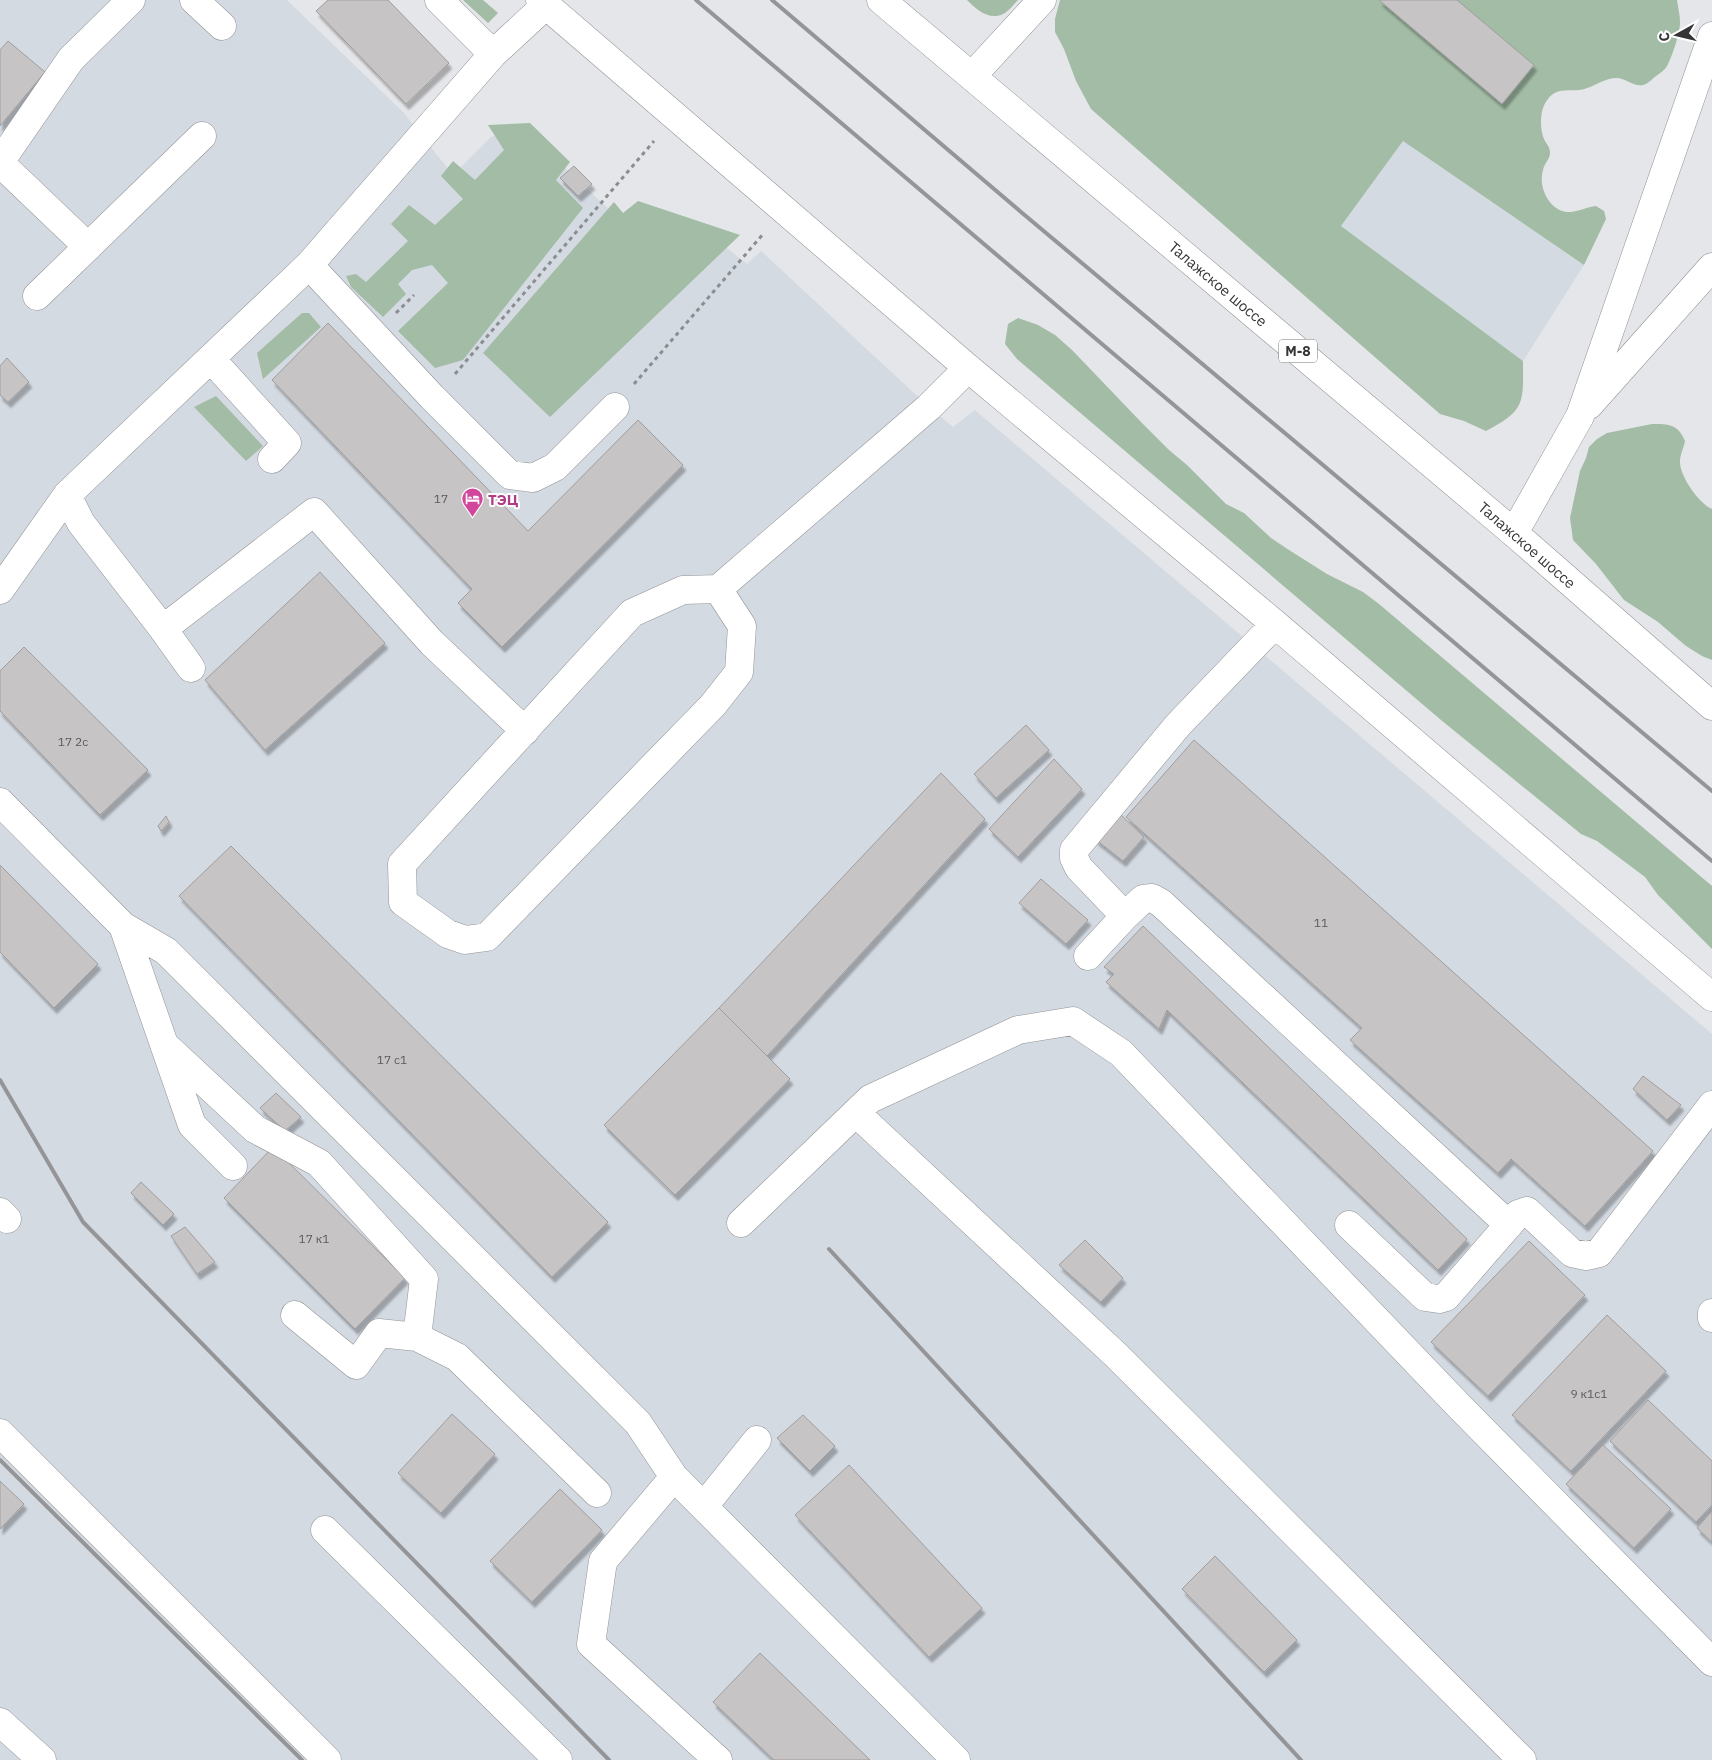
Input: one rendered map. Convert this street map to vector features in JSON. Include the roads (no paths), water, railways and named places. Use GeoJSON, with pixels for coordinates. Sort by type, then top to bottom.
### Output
{"type":"FeatureCollection","features":[{"type":"Feature","properties":{"kind":"street"},"geometry":{"type":"LineString","coordinates":[[88,247],[0,163],[71,59],[131,0]]}},
{"type":"Feature","properties":{"kind":"street"},"geometry":{"type":"LineString","coordinates":[[194,0],[222,26]]}},
{"type":"Feature","properties":{"kind":"street"},"geometry":{"type":"LineString","coordinates":[[439,0],[493,54]]}},
{"type":"Feature","properties":{"kind":"street","name":"Талажское шоссе"},"geometry":{"type":"LineString","coordinates":[[881,0],[1514,534],[1712,706]]}},
{"type":"Feature","properties":{"kind":"street"},"geometry":{"type":"LineString","coordinates":[[972,76],[1042,0]]}},
{"type":"Feature","properties":{"kind":"street"},"geometry":{"type":"LineString","coordinates":[[0,590],[67,495],[309,265],[493,54],[543,3],[968,368],[1275,624],[1712,996]]}},
{"type":"Feature","properties":{"kind":"street"},"geometry":{"type":"LineString","coordinates":[[1514,534],[1580,416],[1712,36]]}},
{"type":"Feature","properties":{"kind":"street"},"geometry":{"type":"LineString","coordinates":[[37,296],[202,136]]}},
{"type":"Feature","properties":{"kind":"street"},"geometry":{"type":"LineString","coordinates":[[309,265],[432,397],[510,476],[533,478],[555,467],[615,407]]}},
{"type":"Feature","properties":{"kind":"street"},"geometry":{"type":"LineString","coordinates":[[1580,416],[1712,267]]}},
{"type":"Feature","properties":{"kind":"street"},"geometry":{"type":"LineString","coordinates":[[211,359],[287,442],[272,459]]}},
{"type":"Feature","properties":{"kind":"street"},"geometry":{"type":"LineString","coordinates":[[718,589],[742,626],[739,672],[706,712],[487,937],[465,940],[448,934],[403,902],[402,864],[632,613],[683,590],[718,589],[929,407],[968,368]]}},
{"type":"Feature","properties":{"kind":"street"},"geometry":{"type":"LineString","coordinates":[[67,495],[80,523],[191,668]]}},
{"type":"Feature","properties":{"kind":"street"},"geometry":{"type":"LineString","coordinates":[[163,629],[314,512],[432,643],[525,731]]}},
{"type":"Feature","properties":{"kind":"street"},"geometry":{"type":"LineString","coordinates":[[1125,916],[1078,868],[1074,858],[1074,850],[1178,726],[1275,624]]}},
{"type":"Feature","properties":{"kind":"street"},"geometry":{"type":"LineString","coordinates":[[0,802],[123,926],[166,951],[638,1423],[674,1476],[956,1760]]}},
{"type":"Feature","properties":{"kind":"street"},"geometry":{"type":"LineString","coordinates":[[1088,956],[1143,899],[1152,898],[1161,903],[1509,1225]]}},
{"type":"Feature","properties":{"kind":"street"},"geometry":{"type":"LineString","coordinates":[[123,926],[192,1125],[233,1166]]}},
{"type":"Feature","properties":{"kind":"street"},"geometry":{"type":"LineString","coordinates":[[741,1223],[870,1099],[1018,1030],[1073,1022],[1121,1053],[1459,1406],[1712,1662]]}},
{"type":"Feature","properties":{"kind":"street"},"geometry":{"type":"LineString","coordinates":[[165,1046],[255,1128],[319,1164],[424,1279],[417,1337]]}},
{"type":"Feature","properties":{"kind":"street"},"geometry":{"type":"LineString","coordinates":[[1349,1225],[1425,1297],[1439,1299],[1446,1297],[1518,1214],[1527,1211],[1572,1253],[1586,1256],[1599,1253],[1712,1105]]}},
{"type":"Feature","properties":{"kind":"street"},"geometry":{"type":"LineString","coordinates":[[856,1113],[1117,1356],[1522,1760]]}},
{"type":"Feature","properties":{"kind":"street"},"geometry":{"type":"LineString","coordinates":[[1712,1313],[1712,1318]]}},
{"type":"Feature","properties":{"kind":"street"},"geometry":{"type":"LineString","coordinates":[[295,1315],[356,1365],[378,1333],[417,1337],[457,1357],[597,1493]]}},
{"type":"Feature","properties":{"kind":"street"},"geometry":{"type":"LineString","coordinates":[[0,1433],[327,1760]]}},
{"type":"Feature","properties":{"kind":"street"},"geometry":{"type":"LineString","coordinates":[[704,1506],[758,1440]]}},
{"type":"Feature","properties":{"kind":"street"},"geometry":{"type":"LineString","coordinates":[[674,1476],[604,1561],[591,1644],[718,1760]]}},
{"type":"Feature","properties":{"kind":"street"},"geometry":{"type":"LineString","coordinates":[[325,1530],[558,1760]]}},
{"type":"Feature","properties":{"kind":"street"},"geometry":{"type":"LineString","coordinates":[[0,1722],[42,1760]]}},
{"type":"Feature","properties":{"kind":"railway"},"geometry":{"type":"LineString","coordinates":[[696,0],[1712,861]]}},
{"type":"Feature","properties":{"kind":"railway"},"geometry":{"type":"LineString","coordinates":[[772,0],[1021,212],[1712,791]]}},
{"type":"Feature","properties":{"kind":"railway"},"geometry":{"type":"LineString","coordinates":[[0,1080],[83,1222],[609,1760]]}},
{"type":"Feature","properties":{"kind":"railway"},"geometry":{"type":"LineString","coordinates":[[829,1249],[1301,1760]]}},
{"type":"Feature","properties":{"kind":"railway"},"geometry":{"type":"LineString","coordinates":[[0,1460],[302,1760]]}},
{"type":"Feature","properties":{"kind":"place","name":"ТЭЦ"},"geometry":{"type":"Point","coordinates":[472,518]}}]}
